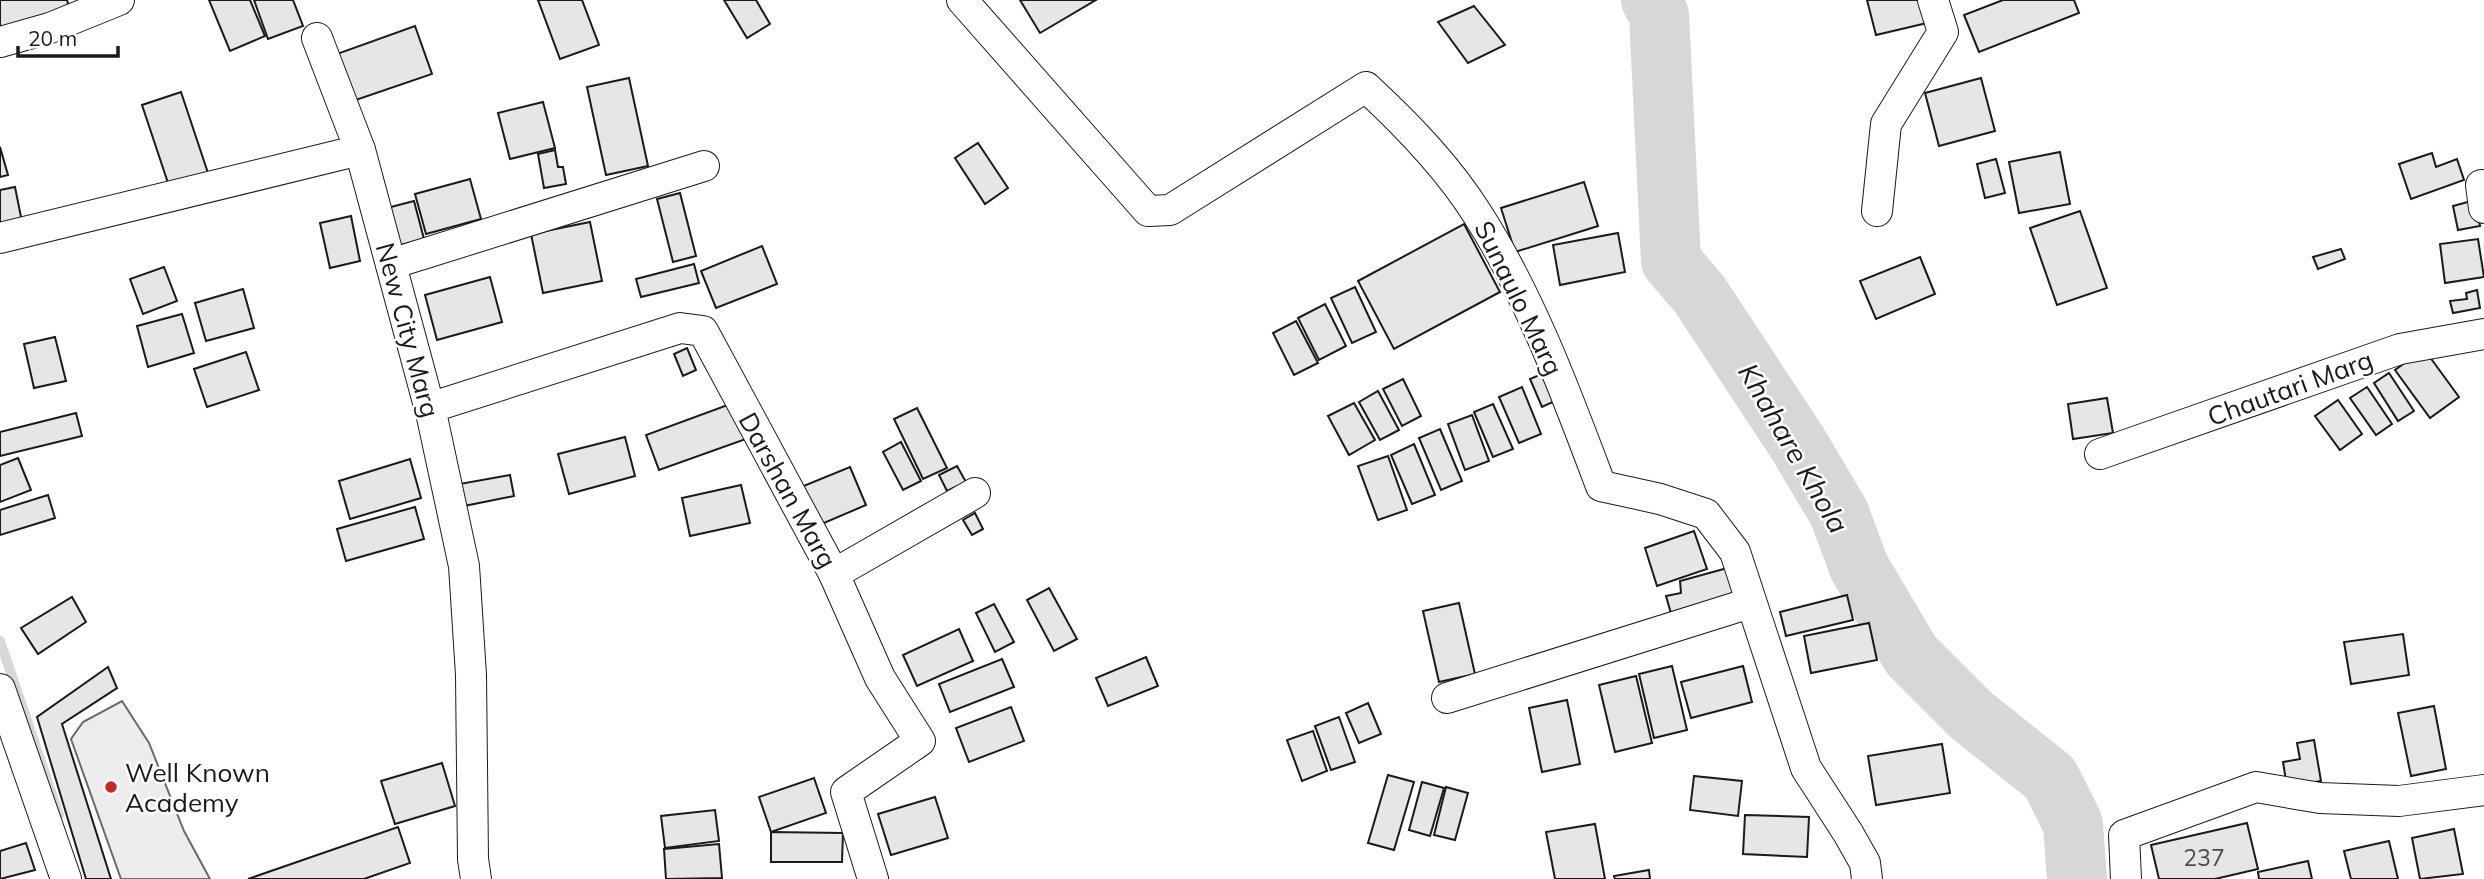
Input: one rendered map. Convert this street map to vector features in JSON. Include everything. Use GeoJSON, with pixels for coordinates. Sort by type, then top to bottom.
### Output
{"type":"FeatureCollection","features":[{"type":"Feature","properties":{"kind":"street"},"geometry":{"type":"LineString","coordinates":[[0,42],[50,28],[119,0]]}},
{"type":"Feature","properties":{"kind":"street","name":"Sunaulo Marg"},"geometry":{"type":"LineString","coordinates":[[962,0],[1148,211],[1170,210],[1366,87],[1411,128],[1483,222],[1507,263],[1564,387],[1601,486],[1660,499],[1706,514],[1735,552],[1806,768],[1849,833],[1865,863],[1867,879]]}},
{"type":"Feature","properties":{"kind":"street"},"geometry":{"type":"LineString","coordinates":[[1877,211],[1886,124],[1943,32],[1933,0]]}},
{"type":"Feature","properties":{"kind":"street","name":"New City Marg"},"geometry":{"type":"LineString","coordinates":[[317,37],[360,150],[429,408],[464,566],[471,675],[473,859],[476,879]]}},
{"type":"Feature","properties":{"kind":"street"},"geometry":{"type":"LineString","coordinates":[[0,238],[360,150]]}},
{"type":"Feature","properties":{"kind":"street"},"geometry":{"type":"LineString","coordinates":[[391,264],[704,166]]}},
{"type":"Feature","properties":{"kind":"street","name":"Darshan Marg"},"geometry":{"type":"LineString","coordinates":[[429,408],[680,328],[703,331],[834,574],[880,678],[920,741],[846,792],[873,879]]}},
{"type":"Feature","properties":{"kind":"street","name":"Chautari Marg"},"geometry":{"type":"LineString","coordinates":[[2100,454],[2400,349],[2484,334]]}},
{"type":"Feature","properties":{"kind":"street"},"geometry":{"type":"LineString","coordinates":[[834,574],[975,493]]}},
{"type":"Feature","properties":{"kind":"street"},"geometry":{"type":"LineString","coordinates":[[1447,698],[1750,603]]}},
{"type":"Feature","properties":{"kind":"street"},"geometry":{"type":"LineString","coordinates":[[0,689],[66,879]]}},
{"type":"Feature","properties":{"kind":"street"},"geometry":{"type":"LineString","coordinates":[[2126,879],[2124,835],[2256,787],[2320,798],[2399,801],[2484,790]]}},
{"type":"Feature","properties":{"kind":"shaded area"},"geometry":{"type":"Polygon","coordinates":[[[122,701],[149,743],[184,831],[210,879],[121,879],[71,739],[83,722],[122,701]]]}},
{"type":"Feature","properties":{"kind":"building"},"geometry":{"type":"Polygon","coordinates":[[[0,0],[67,0],[70,11],[0,33],[0,0]]]}},
{"type":"Feature","properties":{"kind":"building"},"geometry":{"type":"Polygon","coordinates":[[[209,0],[250,0],[265,36],[230,51],[209,0]]]}},
{"type":"Feature","properties":{"kind":"building"},"geometry":{"type":"Polygon","coordinates":[[[254,0],[293,0],[303,26],[268,39],[254,0]]]}},
{"type":"Feature","properties":{"kind":"building"},"geometry":{"type":"Polygon","coordinates":[[[538,0],[582,0],[599,45],[560,59],[538,0]]]}},
{"type":"Feature","properties":{"kind":"building"},"geometry":{"type":"Polygon","coordinates":[[[724,0],[756,0],[770,24],[747,38],[724,0]]]}},
{"type":"Feature","properties":{"kind":"building"},"geometry":{"type":"Polygon","coordinates":[[[1020,0],[1096,0],[1040,33],[1020,0]]]}},
{"type":"Feature","properties":{"kind":"building"},"geometry":{"type":"Polygon","coordinates":[[[1867,0],[1921,0],[1927,23],[1876,35],[1867,0]]]}},
{"type":"Feature","properties":{"kind":"building"},"geometry":{"type":"Polygon","coordinates":[[[2003,0],[2074,0],[2079,13],[1979,52],[1964,15],[2003,0]]]}},
{"type":"Feature","properties":{"kind":"building"},"geometry":{"type":"Polygon","coordinates":[[[1474,6],[1505,45],[1468,63],[1438,22],[1474,6]]]}},
{"type":"Feature","properties":{"kind":"building"},"geometry":{"type":"Polygon","coordinates":[[[415,26],[432,74],[350,102],[334,55],[415,26]]]}},
{"type":"Feature","properties":{"kind":"building"},"geometry":{"type":"Polygon","coordinates":[[[629,78],[648,166],[606,175],[587,87],[629,78]]]}},
{"type":"Feature","properties":{"kind":"building"},"geometry":{"type":"Polygon","coordinates":[[[1981,78],[1995,131],[1939,146],[1925,93],[1981,78]]]}},
{"type":"Feature","properties":{"kind":"building"},"geometry":{"type":"Polygon","coordinates":[[[181,92],[208,173],[169,186],[142,105],[181,92]]]}},
{"type":"Feature","properties":{"kind":"building"},"geometry":{"type":"Polygon","coordinates":[[[543,102],[555,148],[510,159],[498,113],[543,102]]]}},
{"type":"Feature","properties":{"kind":"building"},"geometry":{"type":"Polygon","coordinates":[[[978,143],[1008,188],[985,204],[955,158],[978,143]]]}},
{"type":"Feature","properties":{"kind":"building"},"geometry":{"type":"Polygon","coordinates":[[[0,147],[8,175],[0,177],[0,147]]]}},
{"type":"Feature","properties":{"kind":"building"},"geometry":{"type":"Polygon","coordinates":[[[555,150],[558,167],[563,167],[566,184],[544,188],[538,154],[555,150]]]}},
{"type":"Feature","properties":{"kind":"building"},"geometry":{"type":"Polygon","coordinates":[[[2060,152],[2070,204],[2019,213],[2009,162],[2060,152]]]}},
{"type":"Feature","properties":{"kind":"building"},"geometry":{"type":"Polygon","coordinates":[[[2432,153],[2436,167],[2457,159],[2464,180],[2411,199],[2399,164],[2432,153]]]}},
{"type":"Feature","properties":{"kind":"building"},"geometry":{"type":"Polygon","coordinates":[[[1996,159],[2005,193],[1985,198],[1977,164],[1996,159]]]}},
{"type":"Feature","properties":{"kind":"building"},"geometry":{"type":"Polygon","coordinates":[[[470,179],[481,219],[426,234],[415,194],[470,179]]]}},
{"type":"Feature","properties":{"kind":"building"},"geometry":{"type":"Polygon","coordinates":[[[1584,182],[1598,226],[1515,252],[1501,208],[1584,182]]]}},
{"type":"Feature","properties":{"kind":"building"},"geometry":{"type":"Polygon","coordinates":[[[15,187],[22,222],[0,226],[0,190],[15,187]]]}},
{"type":"Feature","properties":{"kind":"building"},"geometry":{"type":"Polygon","coordinates":[[[680,193],[696,256],[673,262],[657,199],[680,193]]]}},
{"type":"Feature","properties":{"kind":"building"},"geometry":{"type":"Polygon","coordinates":[[[2475,200],[2480,226],[2458,230],[2453,206],[2475,200]]]}},
{"type":"Feature","properties":{"kind":"building"},"geometry":{"type":"Polygon","coordinates":[[[414,201],[424,239],[397,246],[387,208],[414,201]]]}},
{"type":"Feature","properties":{"kind":"building"},"geometry":{"type":"Polygon","coordinates":[[[2080,211],[2107,288],[2057,305],[2030,228],[2080,211]]]}},
{"type":"Feature","properties":{"kind":"building"},"geometry":{"type":"Polygon","coordinates":[[[351,216],[360,261],[330,268],[320,223],[351,216]]]}},
{"type":"Feature","properties":{"kind":"building"},"geometry":{"type":"Polygon","coordinates":[[[590,222],[602,281],[543,293],[531,234],[590,222]]]}},
{"type":"Feature","properties":{"kind":"building"},"geometry":{"type":"Polygon","coordinates":[[[1464,224],[1500,292],[1394,349],[1358,281],[1464,224]]]}},
{"type":"Feature","properties":{"kind":"building"},"geometry":{"type":"Polygon","coordinates":[[[1618,233],[1625,272],[1560,285],[1553,245],[1618,233]]]}},
{"type":"Feature","properties":{"kind":"building"},"geometry":{"type":"Polygon","coordinates":[[[2478,239],[2484,277],[2445,283],[2440,244],[2478,239]]]}},
{"type":"Feature","properties":{"kind":"building"},"geometry":{"type":"Polygon","coordinates":[[[762,246],[777,284],[716,308],[701,271],[762,246]]]}},
{"type":"Feature","properties":{"kind":"building"},"geometry":{"type":"Polygon","coordinates":[[[2341,249],[2345,259],[2318,269],[2313,257],[2341,249]]]}},
{"type":"Feature","properties":{"kind":"building"},"geometry":{"type":"Polygon","coordinates":[[[1920,257],[1935,294],[1876,319],[1860,281],[1920,257]]]}},
{"type":"Feature","properties":{"kind":"building"},"geometry":{"type":"Polygon","coordinates":[[[694,264],[699,283],[641,297],[636,279],[694,264]]]}},
{"type":"Feature","properties":{"kind":"building"},"geometry":{"type":"Polygon","coordinates":[[[164,267],[177,301],[143,314],[130,279],[164,267]]]}},
{"type":"Feature","properties":{"kind":"building"},"geometry":{"type":"Polygon","coordinates":[[[490,277],[502,322],[437,340],[425,295],[490,277]]]}},
{"type":"Feature","properties":{"kind":"building"},"geometry":{"type":"Polygon","coordinates":[[[1355,287],[1376,332],[1352,343],[1331,298],[1355,287]]]}},
{"type":"Feature","properties":{"kind":"building"},"geometry":{"type":"Polygon","coordinates":[[[243,289],[254,328],[206,341],[195,303],[243,289]]]}},
{"type":"Feature","properties":{"kind":"building"},"geometry":{"type":"Polygon","coordinates":[[[2477,290],[2480,308],[2453,313],[2450,301],[2467,299],[2466,293],[2477,290]]]}},
{"type":"Feature","properties":{"kind":"building"},"geometry":{"type":"Polygon","coordinates":[[[1325,304],[1346,346],[1319,360],[1298,318],[1325,304]]]}},
{"type":"Feature","properties":{"kind":"building"},"geometry":{"type":"Polygon","coordinates":[[[182,314],[194,353],[148,367],[137,326],[182,314]]]}},
{"type":"Feature","properties":{"kind":"building"},"geometry":{"type":"Polygon","coordinates":[[[1296,321],[1318,363],[1294,375],[1273,333],[1296,321]]]}},
{"type":"Feature","properties":{"kind":"building"},"geometry":{"type":"Polygon","coordinates":[[[55,337],[66,381],[34,388],[24,344],[55,337]]]}},
{"type":"Feature","properties":{"kind":"building"},"geometry":{"type":"Polygon","coordinates":[[[687,348],[696,370],[683,376],[674,354],[687,348]]]}},
{"type":"Feature","properties":{"kind":"building"},"geometry":{"type":"Polygon","coordinates":[[[2424,349],[2459,397],[2430,418],[2395,370],[2424,349]]]}},
{"type":"Feature","properties":{"kind":"building"},"geometry":{"type":"Polygon","coordinates":[[[246,352],[259,390],[207,407],[194,369],[246,352]]]}},
{"type":"Feature","properties":{"kind":"building"},"geometry":{"type":"Polygon","coordinates":[[[1544,373],[1555,401],[1542,407],[1530,379],[1544,373]]]}},
{"type":"Feature","properties":{"kind":"building"},"geometry":{"type":"Polygon","coordinates":[[[2389,373],[2414,411],[2398,421],[2374,383],[2389,373]]]}},
{"type":"Feature","properties":{"kind":"building"},"geometry":{"type":"Polygon","coordinates":[[[1403,379],[1421,416],[1402,426],[1383,389],[1403,379]]]}},
{"type":"Feature","properties":{"kind":"building"},"geometry":{"type":"Polygon","coordinates":[[[1522,387],[1541,434],[1519,443],[1499,397],[1522,387]]]}},
{"type":"Feature","properties":{"kind":"building"},"geometry":{"type":"Polygon","coordinates":[[[2367,387],[2392,424],[2376,435],[2350,398],[2367,387]]]}},
{"type":"Feature","properties":{"kind":"building"},"geometry":{"type":"Polygon","coordinates":[[[1378,391],[1399,430],[1380,440],[1359,402],[1378,391]]]}},
{"type":"Feature","properties":{"kind":"building"},"geometry":{"type":"Polygon","coordinates":[[[2107,398],[2113,433],[2073,439],[2068,404],[2107,398]]]}},
{"type":"Feature","properties":{"kind":"building"},"geometry":{"type":"Polygon","coordinates":[[[2338,400],[2362,434],[2340,450],[2315,416],[2338,400]]]}},
{"type":"Feature","properties":{"kind":"building"},"geometry":{"type":"Polygon","coordinates":[[[733,403],[746,439],[659,470],[646,435],[733,403]]]}},
{"type":"Feature","properties":{"kind":"building"},"geometry":{"type":"Polygon","coordinates":[[[1354,403],[1375,440],[1349,455],[1328,416],[1354,403]]]}},
{"type":"Feature","properties":{"kind":"building"},"geometry":{"type":"Polygon","coordinates":[[[1493,404],[1513,449],[1493,457],[1474,412],[1493,404]]]}},
{"type":"Feature","properties":{"kind":"building"},"geometry":{"type":"Polygon","coordinates":[[[917,408],[947,468],[923,479],[894,419],[917,408]]]}},
{"type":"Feature","properties":{"kind":"building"},"geometry":{"type":"Polygon","coordinates":[[[76,413],[82,436],[0,456],[0,432],[76,413]]]}},
{"type":"Feature","properties":{"kind":"building"},"geometry":{"type":"Polygon","coordinates":[[[1472,415],[1489,461],[1465,470],[1448,424],[1472,415]]]}},
{"type":"Feature","properties":{"kind":"building"},"geometry":{"type":"Polygon","coordinates":[[[1440,429],[1462,481],[1441,490],[1419,438],[1440,429]]]}},
{"type":"Feature","properties":{"kind":"building"},"geometry":{"type":"Polygon","coordinates":[[[625,437],[635,476],[569,494],[558,454],[625,437]]]}},
{"type":"Feature","properties":{"kind":"building"},"geometry":{"type":"Polygon","coordinates":[[[901,442],[921,481],[903,490],[883,452],[901,442]]]}},
{"type":"Feature","properties":{"kind":"building"},"geometry":{"type":"Polygon","coordinates":[[[1414,444],[1435,495],[1412,504],[1391,455],[1414,444]]]}},
{"type":"Feature","properties":{"kind":"building"},"geometry":{"type":"Polygon","coordinates":[[[1388,456],[1407,510],[1378,520],[1358,466],[1388,456]]]}},
{"type":"Feature","properties":{"kind":"building"},"geometry":{"type":"Polygon","coordinates":[[[18,458],[31,490],[0,502],[0,465],[18,458]]]}},
{"type":"Feature","properties":{"kind":"building"},"geometry":{"type":"Polygon","coordinates":[[[410,459],[421,498],[350,519],[339,481],[410,459]]]}},
{"type":"Feature","properties":{"kind":"building"},"geometry":{"type":"Polygon","coordinates":[[[957,466],[966,482],[947,491],[939,475],[957,466]]]}},
{"type":"Feature","properties":{"kind":"building"},"geometry":{"type":"Polygon","coordinates":[[[850,467],[866,505],[817,526],[801,487],[850,467]]]}},
{"type":"Feature","properties":{"kind":"building"},"geometry":{"type":"Polygon","coordinates":[[[510,475],[514,496],[459,507],[454,485],[510,475]]]}},
{"type":"Feature","properties":{"kind":"building"},"geometry":{"type":"Polygon","coordinates":[[[741,485],[750,523],[690,536],[682,498],[741,485]]]}},
{"type":"Feature","properties":{"kind":"building"},"geometry":{"type":"Polygon","coordinates":[[[48,495],[55,518],[0,535],[0,510],[48,495]]]}},
{"type":"Feature","properties":{"kind":"building"},"geometry":{"type":"Polygon","coordinates":[[[415,507],[424,539],[346,561],[337,529],[415,507]]]}},
{"type":"Feature","properties":{"kind":"building"},"geometry":{"type":"Polygon","coordinates":[[[975,513],[983,529],[972,535],[963,520],[975,513]]]}},
{"type":"Feature","properties":{"kind":"building"},"geometry":{"type":"Polygon","coordinates":[[[1694,531],[1707,569],[1657,586],[1645,548],[1694,531]]]}},
{"type":"Feature","properties":{"kind":"building"},"geometry":{"type":"Polygon","coordinates":[[[1731,567],[1739,598],[1672,617],[1666,596],[1681,593],[1680,581],[1731,567]]]}},
{"type":"Feature","properties":{"kind":"building"},"geometry":{"type":"Polygon","coordinates":[[[1049,588],[1077,639],[1054,651],[1027,600],[1049,588]]]}},
{"type":"Feature","properties":{"kind":"building"},"geometry":{"type":"Polygon","coordinates":[[[1847,595],[1853,620],[1786,636],[1780,612],[1847,595]]]}},
{"type":"Feature","properties":{"kind":"building"},"geometry":{"type":"Polygon","coordinates":[[[72,597],[86,622],[38,654],[21,628],[72,597]]]}},
{"type":"Feature","properties":{"kind":"building"},"geometry":{"type":"Polygon","coordinates":[[[1459,603],[1475,674],[1439,682],[1423,611],[1459,603]]]}},
{"type":"Feature","properties":{"kind":"building"},"geometry":{"type":"Polygon","coordinates":[[[994,604],[1014,642],[995,652],[976,613],[994,604]]]}},
{"type":"Feature","properties":{"kind":"building"},"geometry":{"type":"Polygon","coordinates":[[[1869,623],[1877,660],[1811,673],[1804,636],[1869,623]]]}},
{"type":"Feature","properties":{"kind":"building"},"geometry":{"type":"Polygon","coordinates":[[[959,629],[973,661],[917,686],[903,655],[959,629]]]}},
{"type":"Feature","properties":{"kind":"building"},"geometry":{"type":"Polygon","coordinates":[[[2403,634],[2409,675],[2351,684],[2344,642],[2403,634]]]}},
{"type":"Feature","properties":{"kind":"building"},"geometry":{"type":"Polygon","coordinates":[[[1146,657],[1158,686],[1108,706],[1096,678],[1146,657]]]}},
{"type":"Feature","properties":{"kind":"building"},"geometry":{"type":"Polygon","coordinates":[[[1002,659],[1014,687],[950,712],[939,684],[1002,659]]]}},
{"type":"Feature","properties":{"kind":"building"},"geometry":{"type":"Polygon","coordinates":[[[1672,666],[1687,730],[1654,738],[1639,674],[1672,666]]]}},
{"type":"Feature","properties":{"kind":"building"},"geometry":{"type":"Polygon","coordinates":[[[1743,666],[1752,702],[1691,718],[1681,682],[1743,666]]]}},
{"type":"Feature","properties":{"kind":"building"},"geometry":{"type":"Polygon","coordinates":[[[108,667],[117,688],[62,724],[111,879],[86,879],[37,717],[108,667]]]}},
{"type":"Feature","properties":{"kind":"building"},"geometry":{"type":"Polygon","coordinates":[[[1636,676],[1652,743],[1615,752],[1599,685],[1636,676]]]}},
{"type":"Feature","properties":{"kind":"building"},"geometry":{"type":"Polygon","coordinates":[[[1567,700],[1580,764],[1542,772],[1529,708],[1567,700]]]}},
{"type":"Feature","properties":{"kind":"building"},"geometry":{"type":"Polygon","coordinates":[[[1368,703],[1381,734],[1359,743],[1346,713],[1368,703]]]}},
{"type":"Feature","properties":{"kind":"building"},"geometry":{"type":"Polygon","coordinates":[[[2434,706],[2446,769],[2411,776],[2398,713],[2434,706]]]}},
{"type":"Feature","properties":{"kind":"building"},"geometry":{"type":"Polygon","coordinates":[[[1011,707],[1024,741],[969,762],[956,728],[1011,707]]]}},
{"type":"Feature","properties":{"kind":"building"},"geometry":{"type":"Polygon","coordinates":[[[1339,717],[1355,762],[1331,770],[1315,726],[1339,717]]]}},
{"type":"Feature","properties":{"kind":"building"},"geometry":{"type":"Polygon","coordinates":[[[1313,731],[1327,771],[1302,781],[1287,740],[1313,731]]]}},
{"type":"Feature","properties":{"kind":"building"},"geometry":{"type":"Polygon","coordinates":[[[2314,740],[2321,781],[2287,787],[2283,762],[2300,759],[2297,743],[2314,740]]]}},
{"type":"Feature","properties":{"kind":"building"},"geometry":{"type":"Polygon","coordinates":[[[1942,744],[1950,793],[1876,805],[1868,756],[1942,744]]]}},
{"type":"Feature","properties":{"kind":"building"},"geometry":{"type":"Polygon","coordinates":[[[442,763],[455,806],[395,824],[381,781],[442,763]]]}},
{"type":"Feature","properties":{"kind":"building"},"geometry":{"type":"Polygon","coordinates":[[[1388,775],[1414,782],[1394,850],[1368,843],[1388,775]]]}},
{"type":"Feature","properties":{"kind":"building"},"geometry":{"type":"Polygon","coordinates":[[[1694,776],[1742,781],[1738,816],[1690,810],[1694,776]]]}},
{"type":"Feature","properties":{"kind":"building"},"geometry":{"type":"Polygon","coordinates":[[[814,778],[826,813],[771,832],[759,797],[814,778]]]}},
{"type":"Feature","properties":{"kind":"building"},"geometry":{"type":"Polygon","coordinates":[[[1422,782],[1444,788],[1430,836],[1409,830],[1422,782]]]}},
{"type":"Feature","properties":{"kind":"building"},"geometry":{"type":"Polygon","coordinates":[[[1446,787],[1468,793],[1455,840],[1434,835],[1446,787]]]}},
{"type":"Feature","properties":{"kind":"building"},"geometry":{"type":"Polygon","coordinates":[[[935,797],[948,838],[891,855],[878,814],[935,797]]]}},
{"type":"Feature","properties":{"kind":"building"},"geometry":{"type":"Polygon","coordinates":[[[715,810],[719,841],[665,848],[661,816],[715,810]]]}},
{"type":"Feature","properties":{"kind":"building"},"geometry":{"type":"Polygon","coordinates":[[[1745,815],[1809,817],[1807,857],[1743,854],[1745,815]]]}},
{"type":"Feature","properties":{"kind":"building"},"geometry":{"type":"Polygon","coordinates":[[[2247,823],[2258,869],[2215,879],[2159,879],[2151,845],[2247,823]]]}},
{"type":"Feature","properties":{"kind":"building"},"geometry":{"type":"Polygon","coordinates":[[[1595,824],[1605,879],[1555,879],[1546,832],[1595,824]]]}},
{"type":"Feature","properties":{"kind":"building"},"geometry":{"type":"Polygon","coordinates":[[[398,827],[410,863],[364,879],[248,879],[398,827]]]}},
{"type":"Feature","properties":{"kind":"building"},"geometry":{"type":"Polygon","coordinates":[[[2454,829],[2463,874],[2420,879],[2412,838],[2454,829]]]}},
{"type":"Feature","properties":{"kind":"building"},"geometry":{"type":"Polygon","coordinates":[[[771,832],[843,833],[842,862],[771,862],[771,832]]]}},
{"type":"Feature","properties":{"kind":"building"},"geometry":{"type":"Polygon","coordinates":[[[2389,841],[2398,879],[2351,879],[2344,851],[2389,841]]]}},
{"type":"Feature","properties":{"kind":"building"},"geometry":{"type":"Polygon","coordinates":[[[26,843],[35,870],[0,879],[0,851],[26,843]]]}},
{"type":"Feature","properties":{"kind":"building"},"geometry":{"type":"Polygon","coordinates":[[[719,844],[722,878],[666,879],[664,849],[719,844]]]}},
{"type":"Feature","properties":{"kind":"building"},"geometry":{"type":"Polygon","coordinates":[[[2308,861],[2312,879],[2259,879],[2258,872],[2308,861]]]}},
{"type":"Feature","properties":{"kind":"building"},"geometry":{"type":"Polygon","coordinates":[[[1649,870],[1650,879],[1615,879],[1614,876],[1649,870]]]}},
{"type":"Feature","properties":{"kind":"waterway","name":"Khahare Khola"},"geometry":{"type":"LineString","coordinates":[[1651,0],[1659,15],[1671,261],[1700,295],[1798,444],[1839,513],[1859,567],[1911,655],[1971,715],[2050,778],[2073,824],[2077,879]]}},
{"type":"Feature","properties":{"kind":"waterway"},"geometry":{"type":"LineString","coordinates":[[0,641],[59,815]]}},
{"type":"Feature","properties":{"kind":"place","name":"Well Known Academy"},"geometry":{"type":"Point","coordinates":[111,787]}}]}
